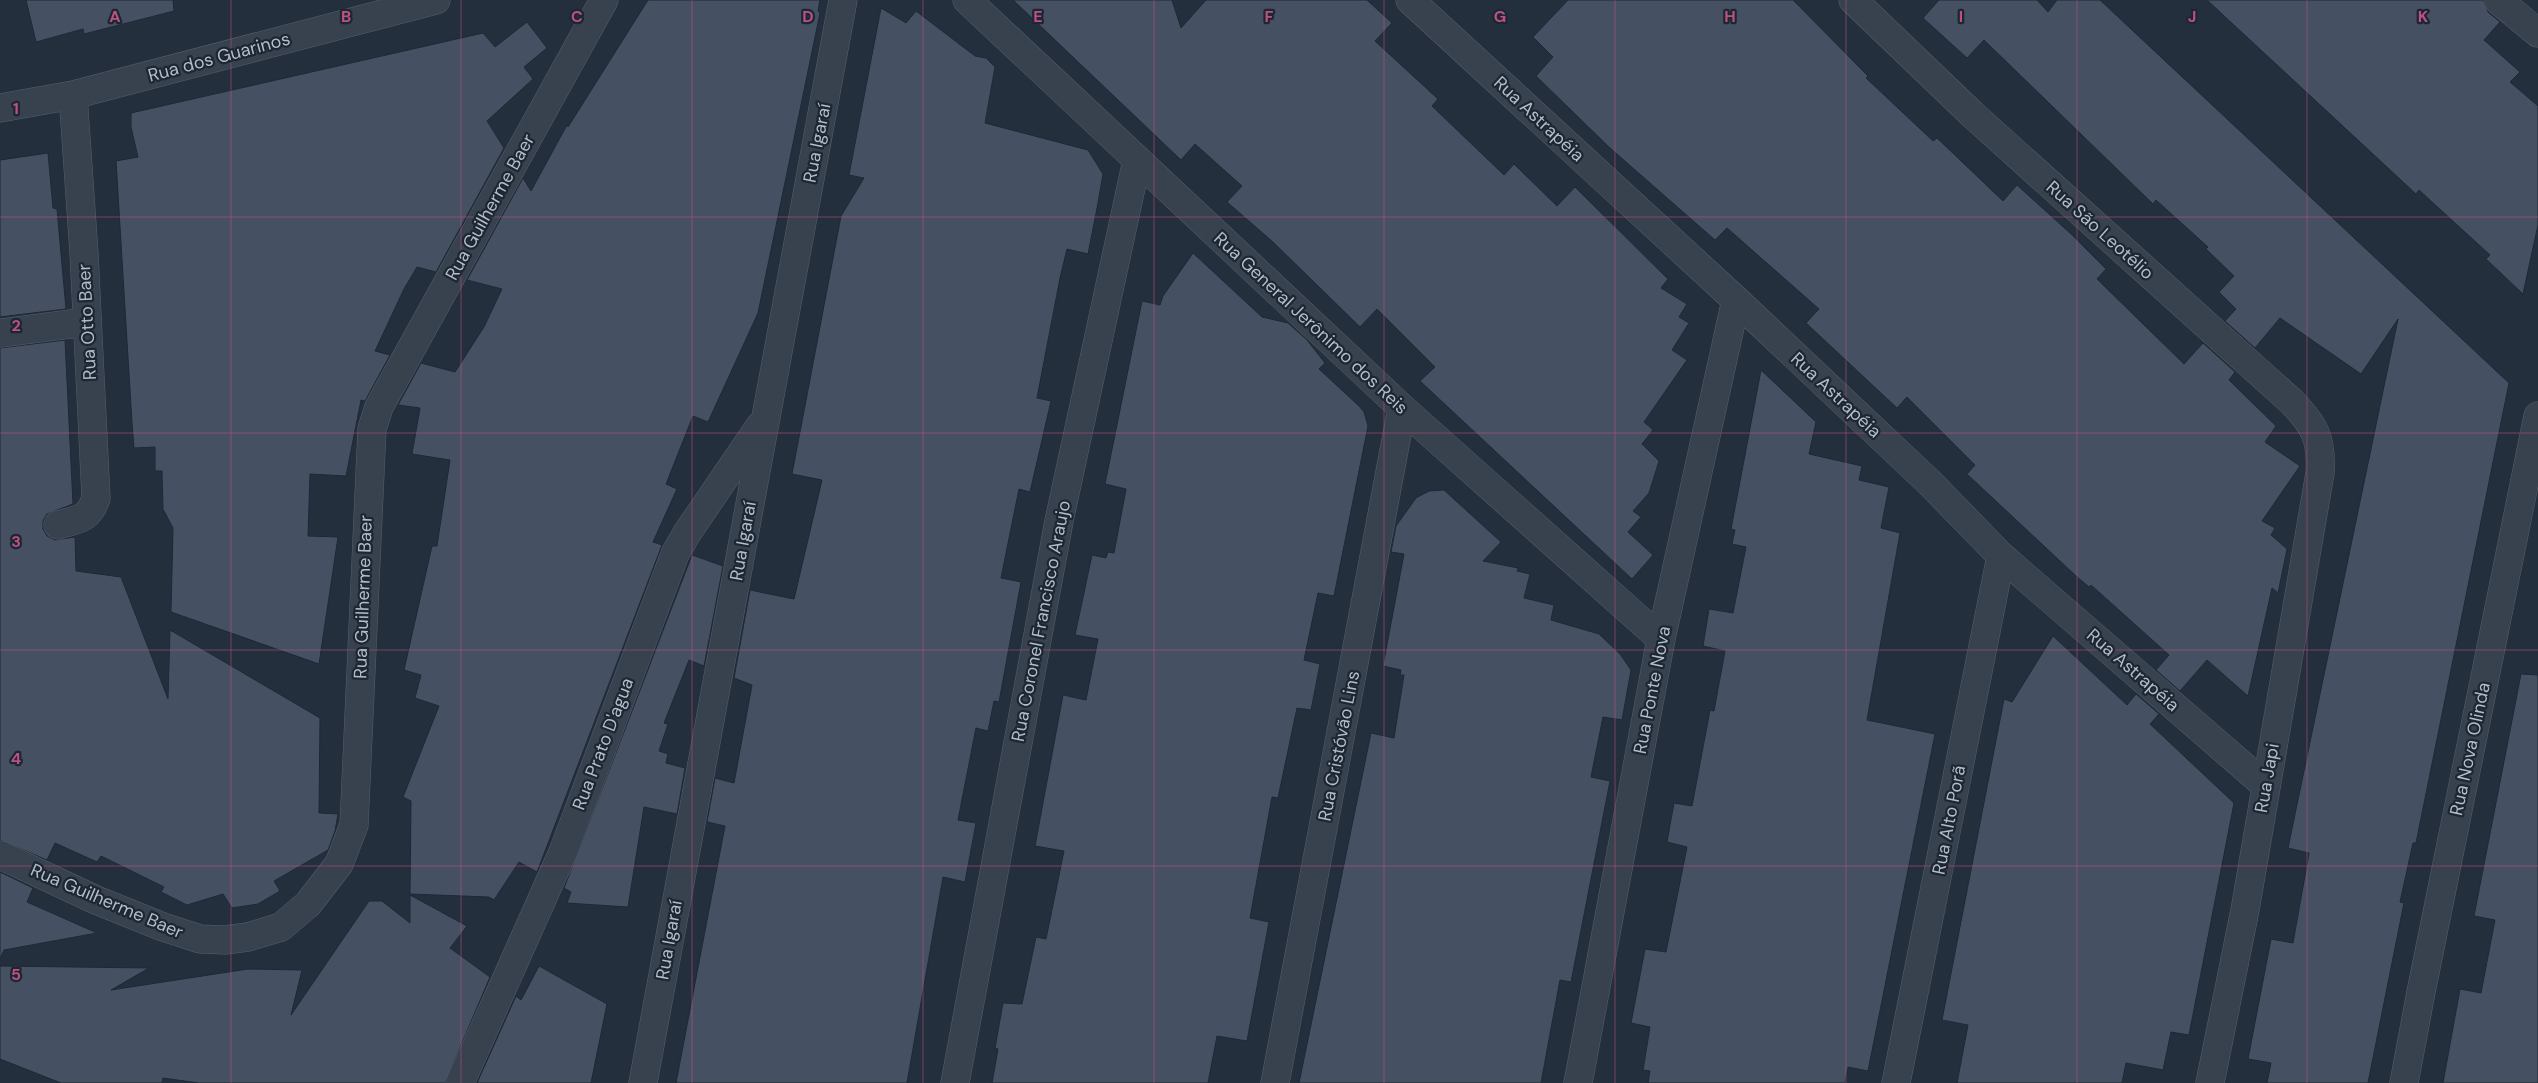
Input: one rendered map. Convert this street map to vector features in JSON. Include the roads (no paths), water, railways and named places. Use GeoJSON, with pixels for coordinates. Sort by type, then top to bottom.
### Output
{"type":"FeatureCollection","features":[{"type":"Feature","properties":{"kind":"street","name":"Rua dos Guarinos"},"geometry":{"type":"LineString","coordinates":[[0,108],[73,95],[436,0]]}},
{"type":"Feature","properties":{"kind":"street","name":"Rua Guilherme Baer"},"geometry":{"type":"LineString","coordinates":[[0,855],[96,900],[162,927],[200,938],[225,940],[248,937],[282,927],[308,904],[339,864],[354,825],[372,429],[379,407],[604,0]]}},
{"type":"Feature","properties":{"kind":"street","name":"Rua Igaraí"},"geometry":{"type":"LineString","coordinates":[[643,1083],[844,0]]}},
{"type":"Feature","properties":{"kind":"street","name":"Rua General Jerônimo dos Reis"},"geometry":{"type":"LineString","coordinates":[[967,0],[1402,408],[1661,639]]}},
{"type":"Feature","properties":{"kind":"street","name":"Rua Astrapéia"},"geometry":{"type":"LineString","coordinates":[[1410,0],[1736,300],[1931,484],[2002,556],[2265,785]]}},
{"type":"Feature","properties":{"kind":"street","name":"Rua São Leotélio"},"geometry":{"type":"LineString","coordinates":[[1853,0],[1973,115],[2292,402],[2309,420],[2316,432],[2321,452],[2320,473]]}},
{"type":"Feature","properties":{"kind":"street"},"geometry":{"type":"LineString","coordinates":[[2498,0],[2538,33]]}},
{"type":"Feature","properties":{"kind":"street","name":"Rua Otto Baer"},"geometry":{"type":"LineString","coordinates":[[58,525],[82,518],[92,511],[96,498],[84,252],[73,95]]}},
{"type":"Feature","properties":{"kind":"street","name":"Rua Coronel Francisco Araujo"},"geometry":{"type":"LineString","coordinates":[[955,1083],[1059,521],[1137,160]]}},
{"type":"Feature","properties":{"kind":"street","name":"Rua Ponte Nova"},"geometry":{"type":"LineString","coordinates":[[1578,1083],[1661,639],[1736,300]]}},
{"type":"Feature","properties":{"kind":"street"},"geometry":{"type":"LineString","coordinates":[[0,333],[86,322]]}},
{"type":"Feature","properties":{"kind":"street","name":"Rua Cristóvão Lins"},"geometry":{"type":"LineString","coordinates":[[1275,1083],[1402,408]]}},
{"type":"Feature","properties":{"kind":"street","name":"Rua Prato D'agua"},"geometry":{"type":"LineString","coordinates":[[460,1083],[563,852],[675,554],[687,533],[766,416]]}},
{"type":"Feature","properties":{"kind":"street","name":"Rua Nova Olinda"},"geometry":{"type":"LineString","coordinates":[[2404,1083],[2424,973],[2538,416]]}},
{"type":"Feature","properties":{"kind":"street","name":"Rua Japi"},"geometry":{"type":"LineString","coordinates":[[2210,1083],[2245,910],[2320,473]]}},
{"type":"Feature","properties":{"kind":"street","name":"Rua Alto Porã"},"geometry":{"type":"LineString","coordinates":[[1896,1083],[2002,556]]}}]}
